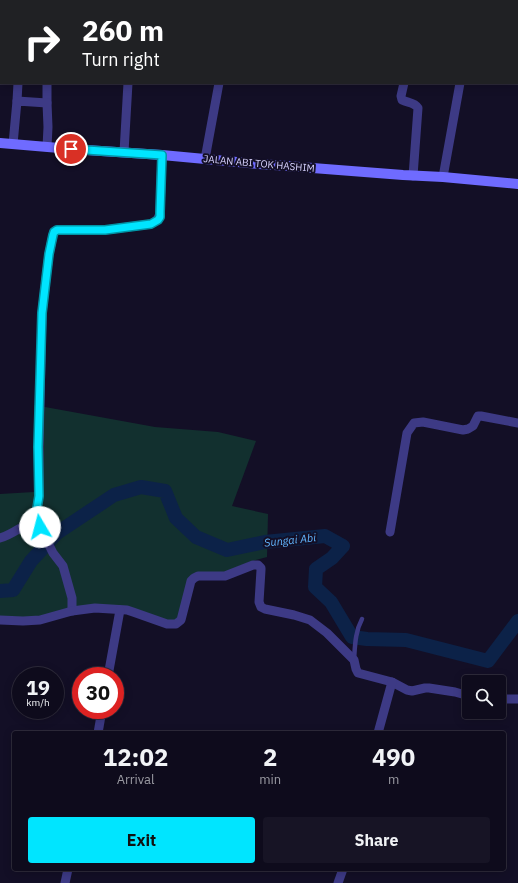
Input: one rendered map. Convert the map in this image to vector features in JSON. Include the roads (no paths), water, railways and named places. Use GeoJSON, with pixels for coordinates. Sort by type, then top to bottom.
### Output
{"type":"FeatureCollection","features":[{"type":"Feature","properties":{"kind":"main road","name":"JALAN ABI TOK HASHIM"},"geometry":{"type":"LineString","coordinates":[[0,143],[518,184]]}},
{"type":"Feature","properties":{"kind":"street"},"geometry":{"type":"LineString","coordinates":[[13,144],[18,84]]}},
{"type":"Feature","properties":{"kind":"street"},"geometry":{"type":"LineString","coordinates":[[47,84],[47,147]]}},
{"type":"Feature","properties":{"kind":"street"},"geometry":{"type":"LineString","coordinates":[[124,152],[128,84]]}},
{"type":"Feature","properties":{"kind":"street"},"geometry":{"type":"LineString","coordinates":[[205,159],[219,84]]}},
{"type":"Feature","properties":{"kind":"street"},"geometry":{"type":"LineString","coordinates":[[404,84],[401,96],[402,100],[413,103],[418,108],[413,176]]}},
{"type":"Feature","properties":{"kind":"street"},"geometry":{"type":"LineString","coordinates":[[443,177],[460,84]]}},
{"type":"Feature","properties":{"kind":"street"},"geometry":{"type":"LineString","coordinates":[[17,101],[47,103]]}},
{"type":"Feature","properties":{"kind":"street"},"geometry":{"type":"LineString","coordinates":[[72,611],[72,598],[63,566],[53,553],[37,524],[39,496],[38,447],[42,313],[49,254],[54,232],[57,230],[105,230],[151,224],[155,222],[160,217],[162,155]]}},
{"type":"Feature","properties":{"kind":"street"},"geometry":{"type":"LineString","coordinates":[[390,532],[407,433],[414,423],[423,422],[463,430],[473,426],[478,416],[481,416],[518,423]]}},
{"type":"Feature","properties":{"kind":"street"},"geometry":{"type":"LineString","coordinates":[[0,538],[12,534],[29,523],[37,524]]}},
{"type":"Feature","properties":{"kind":"street"},"geometry":{"type":"LineString","coordinates":[[0,620],[40,620],[72,611],[95,608],[133,612],[166,624],[176,624],[181,620],[191,581],[194,578],[198,576],[225,576],[253,564],[258,565],[261,568],[259,596],[261,608],[310,620],[327,632],[354,660],[358,673],[392,682],[407,690],[412,691],[429,688],[462,694]]}},
{"type":"Feature","properties":{"kind":"street"},"geometry":{"type":"LineString","coordinates":[[110,667],[120,610]]}},
{"type":"Feature","properties":{"kind":"street"},"geometry":{"type":"LineString","coordinates":[[379,731],[392,682]]}},
{"type":"Feature","properties":{"kind":"street"},"geometry":{"type":"LineString","coordinates":[[506,699],[518,699]]}},
{"type":"Feature","properties":{"kind":"street"},"geometry":{"type":"LineString","coordinates":[[98,731],[100,719]]}},
{"type":"Feature","properties":{"kind":"street"},"geometry":{"type":"LineString","coordinates":[[65,883],[68,871]]}},
{"type":"Feature","properties":{"kind":"street"},"geometry":{"type":"LineString","coordinates":[[338,883],[342,871]]}},
{"type":"Feature","properties":{"kind":"lane"},"geometry":{"type":"LineString","coordinates":[[354,660],[358,626],[362,619]]}},
{"type":"Feature","properties":{"kind":"waterway","name":"Sungai Abi"},"geometry":{"type":"LineString","coordinates":[[0,591],[13,590],[31,561],[57,533],[114,495],[141,487],[165,491],[176,518],[196,537],[227,550],[265,542],[325,536],[343,546],[332,558],[316,569],[315,587],[331,602],[352,637],[406,640],[488,661],[518,621]]}}]}
